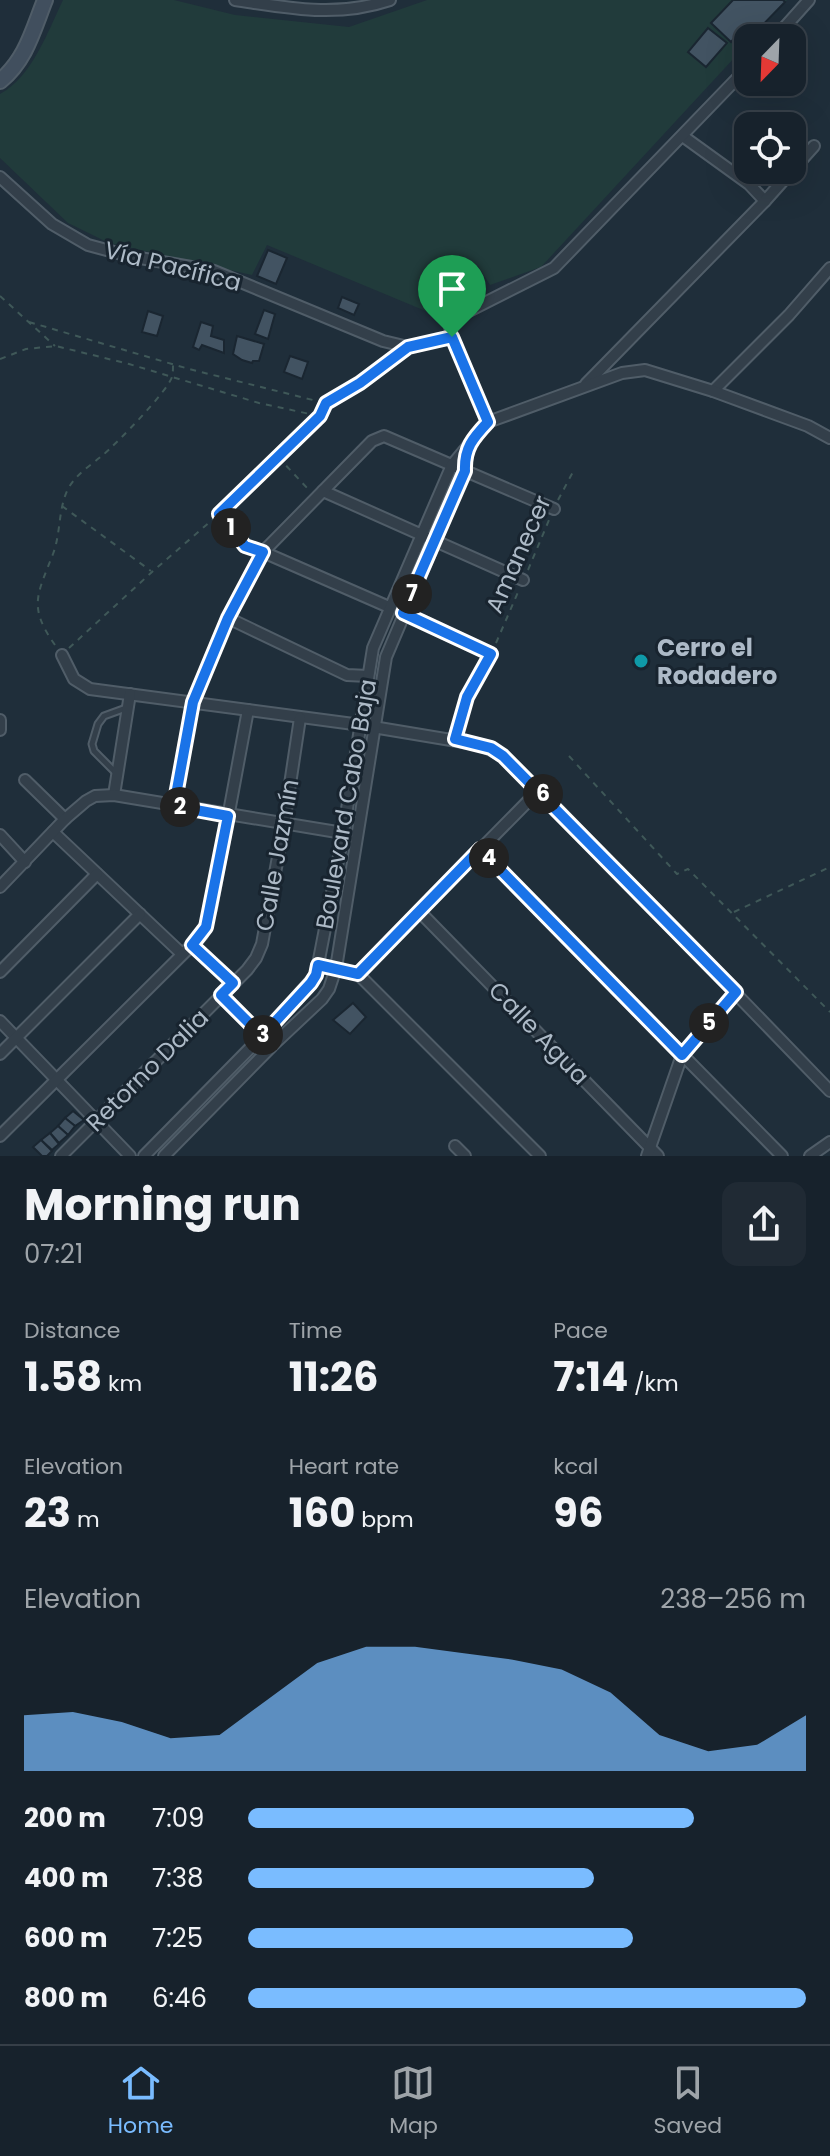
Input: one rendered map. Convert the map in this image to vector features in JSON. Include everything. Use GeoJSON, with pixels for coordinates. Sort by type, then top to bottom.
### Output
{"type":"FeatureCollection","features":[{"type":"Feature","properties":{"kind":"street"},"geometry":{"type":"LineString","coordinates":[[0,69],[13,55],[35,0]]}},
{"type":"Feature","properties":{"kind":"street"},"geometry":{"type":"LineString","coordinates":[[0,81],[16,66],[30,41],[45,0]]}},
{"type":"Feature","properties":{"kind":"street"},"geometry":{"type":"LineString","coordinates":[[235,0],[325,11],[348,11],[390,0]]}},
{"type":"Feature","properties":{"kind":"street"},"geometry":{"type":"LineString","coordinates":[[788,24],[809,0]]}},
{"type":"Feature","properties":{"kind":"street"},"geometry":{"type":"LineString","coordinates":[[734,82],[554,268],[450,320],[448,325],[488,422],[622,373],[645,370],[713,391],[826,435],[830,422]]}},
{"type":"Feature","properties":{"kind":"street"},"geometry":{"type":"LineString","coordinates":[[684,137],[749,184],[765,201]]}},
{"type":"Feature","properties":{"kind":"street"},"geometry":{"type":"LineString","coordinates":[[585,386],[765,201],[814,146]]}},
{"type":"Feature","properties":{"kind":"street","name":"Vía Pacífica"},"geometry":{"type":"LineString","coordinates":[[0,177],[52,224],[88,245],[129,256],[214,271],[383,341],[408,347],[452,337]]}},
{"type":"Feature","properties":{"kind":"street"},"geometry":{"type":"LineString","coordinates":[[713,391],[789,315],[830,268]]}},
{"type":"Feature","properties":{"kind":"street","name":"Boulevard Cabo Baja"},"geometry":{"type":"LineString","coordinates":[[144,1156],[262,1036],[316,975],[341,846],[373,648],[452,465],[488,422]]}},
{"type":"Feature","properties":{"kind":"street"},"geometry":{"type":"LineString","coordinates":[[174,806],[193,702],[228,618],[263,552],[372,441],[384,436],[554,509]]}},
{"type":"Feature","properties":{"kind":"street","name":"Boulevard Cabo Baja"},"geometry":{"type":"LineString","coordinates":[[164,1156],[329,989],[336,968],[386,657],[465,471],[465,452]]}},
{"type":"Feature","properties":{"kind":"street"},"geometry":{"type":"LineString","coordinates":[[323,491],[523,580]]}},
{"type":"Feature","properties":{"kind":"street"},"geometry":{"type":"LineString","coordinates":[[263,552],[389,607]]}},
{"type":"Feature","properties":{"kind":"street"},"geometry":{"type":"LineString","coordinates":[[403,613],[491,654]]}},
{"type":"Feature","properties":{"kind":"street"},"geometry":{"type":"LineString","coordinates":[[228,618],[347,675],[368,676]]}},
{"type":"Feature","properties":{"kind":"street"},"geometry":{"type":"LineString","coordinates":[[62,655],[74,679],[90,689],[361,725],[455,739],[491,748],[539,790],[830,1091]]}},
{"type":"Feature","properties":{"kind":"street"},"geometry":{"type":"LineString","coordinates":[[114,795],[130,694]]}},
{"type":"Feature","properties":{"kind":"street"},"geometry":{"type":"LineString","coordinates":[[0,1136],[192,945],[206,927],[248,710]]}},
{"type":"Feature","properties":{"kind":"street","name":"Calle Jazmín"},"geometry":{"type":"LineString","coordinates":[[233,983],[256,958],[262,944],[300,718]]}},
{"type":"Feature","properties":{"kind":"street"},"geometry":{"type":"LineString","coordinates":[[0,720],[0,730]]}},
{"type":"Feature","properties":{"kind":"street"},"geometry":{"type":"LineString","coordinates":[[25,780],[65,819]]}},
{"type":"Feature","properties":{"kind":"street"},"geometry":{"type":"LineString","coordinates":[[358,974],[539,790]]}},
{"type":"Feature","properties":{"kind":"street"},"geometry":{"type":"LineString","coordinates":[[0,887],[65,819],[95,796],[114,795],[343,833]]}},
{"type":"Feature","properties":{"kind":"street"},"geometry":{"type":"LineString","coordinates":[[53,832],[181,953]]}},
{"type":"Feature","properties":{"kind":"street"},"geometry":{"type":"LineString","coordinates":[[0,835],[25,862]]}},
{"type":"Feature","properties":{"kind":"street"},"geometry":{"type":"LineString","coordinates":[[341,846],[355,849]]}},
{"type":"Feature","properties":{"kind":"street"},"geometry":{"type":"LineString","coordinates":[[480,849],[782,1156]]}},
{"type":"Feature","properties":{"kind":"street"},"geometry":{"type":"LineString","coordinates":[[0,972],[97,874]]}},
{"type":"Feature","properties":{"kind":"street","name":"Calle Agua"},"geometry":{"type":"LineString","coordinates":[[419,911],[651,1153]]}},
{"type":"Feature","properties":{"kind":"street"},"geometry":{"type":"LineString","coordinates":[[0,1054],[140,914]]}},
{"type":"Feature","properties":{"kind":"street"},"geometry":{"type":"LineString","coordinates":[[192,945],[233,983]]}},
{"type":"Feature","properties":{"kind":"street"},"geometry":{"type":"LineString","coordinates":[[318,965],[358,974],[540,1156]]}},
{"type":"Feature","properties":{"kind":"street","name":"Retorno Dalia"},"geometry":{"type":"LineString","coordinates":[[61,1156],[233,983]]}},
{"type":"Feature","properties":{"kind":"street"},"geometry":{"type":"LineString","coordinates":[[651,1153],[682,1055],[736,992]]}},
{"type":"Feature","properties":{"kind":"street"},"geometry":{"type":"LineString","coordinates":[[221,995],[272,1046]]}},
{"type":"Feature","properties":{"kind":"street"},"geometry":{"type":"LineString","coordinates":[[0,1021],[130,1156]]}},
{"type":"Feature","properties":{"kind":"street"},"geometry":{"type":"LineString","coordinates":[[810,1156],[830,1142]]}},
{"type":"Feature","properties":{"kind":"street"},"geometry":{"type":"LineString","coordinates":[[455,1146],[465,1156]]}},
{"type":"Feature","properties":{"kind":"lane"},"geometry":{"type":"LineString","coordinates":[[117,775],[94,751],[92,744],[104,716],[128,707]]}},
{"type":"Feature","properties":{"kind":"path"},"geometry":{"type":"LineString","coordinates":[[0,296],[56,346]]}},
{"type":"Feature","properties":{"kind":"path"},"geometry":{"type":"LineString","coordinates":[[29,322],[173,365],[326,403]]}},
{"type":"Feature","properties":{"kind":"path"},"geometry":{"type":"LineString","coordinates":[[0,359],[26,349],[56,346],[105,357],[259,403],[320,416]]}},
{"type":"Feature","properties":{"kind":"path"},"geometry":{"type":"LineString","coordinates":[[173,365],[172,378],[133,425],[69,487],[62,506],[55,549],[39,589],[36,608],[41,625],[62,655],[219,514],[320,416],[326,403],[360,383],[408,347]]}},
{"type":"Feature","properties":{"kind":"path"},"geometry":{"type":"LineString","coordinates":[[278,456],[309,490],[323,491]]}},
{"type":"Feature","properties":{"kind":"path","name":"Amanecer"},"geometry":{"type":"LineString","coordinates":[[455,739],[467,697],[491,654],[574,470]]}},
{"type":"Feature","properties":{"kind":"path"},"geometry":{"type":"LineString","coordinates":[[62,506],[152,572]]}},
{"type":"Feature","properties":{"kind":"path"},"geometry":{"type":"LineString","coordinates":[[219,514],[245,546],[263,552]]}},
{"type":"Feature","properties":{"kind":"path"},"geometry":{"type":"LineString","coordinates":[[569,756],[677,874],[688,869],[830,1012]]}},
{"type":"Feature","properties":{"kind":"path"},"geometry":{"type":"LineString","coordinates":[[733,913],[830,867]]}},
{"type":"Feature","properties":{"kind":"green space"},"geometry":{"type":"Polygon","coordinates":[[[63,0],[174,0],[235,15],[349,27],[427,0],[787,0],[765,24],[734,24],[734,58],[541,267],[490,285],[478,266],[438,287],[440,317],[267,245],[252,275],[109,243],[68,223],[0,158],[0,94],[30,65],[63,0]]]}},
{"type":"Feature","properties":{"kind":"building"},"geometry":{"type":"Polygon","coordinates":[[[733,0],[785,2],[764,24],[734,24],[734,39],[731,42],[711,23],[733,0]]]}},
{"type":"Feature","properties":{"kind":"building"},"geometry":{"type":"Polygon","coordinates":[[[708,28],[727,43],[706,67],[688,52],[708,28]]]}},
{"type":"Feature","properties":{"kind":"building"},"geometry":{"type":"Polygon","coordinates":[[[268,250],[287,258],[276,284],[257,276],[268,250]]]}},
{"type":"Feature","properties":{"kind":"building"},"geometry":{"type":"Polygon","coordinates":[[[475,272],[481,282],[452,297],[446,287],[475,272]]]}},
{"type":"Feature","properties":{"kind":"building"},"geometry":{"type":"Polygon","coordinates":[[[342,297],[359,304],[354,315],[338,308],[342,297]]]}},
{"type":"Feature","properties":{"kind":"building"},"geometry":{"type":"Polygon","coordinates":[[[264,310],[275,314],[268,339],[255,334],[264,310]]]}},
{"type":"Feature","properties":{"kind":"building"},"geometry":{"type":"Polygon","coordinates":[[[148,311],[163,316],[157,336],[142,332],[148,311]]]}},
{"type":"Feature","properties":{"kind":"building"},"geometry":{"type":"Polygon","coordinates":[[[201,322],[213,326],[211,336],[224,340],[224,353],[202,345],[199,350],[193,347],[201,322]]]}},
{"type":"Feature","properties":{"kind":"building"},"geometry":{"type":"Polygon","coordinates":[[[237,336],[264,344],[259,361],[252,363],[233,354],[237,336]]]}},
{"type":"Feature","properties":{"kind":"building"},"geometry":{"type":"Polygon","coordinates":[[[290,356],[308,362],[302,379],[284,372],[290,356]]]}},
{"type":"Feature","properties":{"kind":"building"},"geometry":{"type":"Polygon","coordinates":[[[353,1003],[366,1017],[350,1034],[333,1020],[353,1003]]]}},
{"type":"Feature","properties":{"kind":"building"},"geometry":{"type":"Polygon","coordinates":[[[73,1111],[84,1120],[75,1126],[65,1118],[73,1111]]]}},
{"type":"Feature","properties":{"kind":"building"},"geometry":{"type":"Polygon","coordinates":[[[65,1118],[75,1126],[68,1135],[58,1126],[65,1118]]]}},
{"type":"Feature","properties":{"kind":"building"},"geometry":{"type":"Polygon","coordinates":[[[58,1126],[68,1135],[59,1143],[50,1133],[58,1126]]]}},
{"type":"Feature","properties":{"kind":"building"},"geometry":{"type":"Polygon","coordinates":[[[50,1133],[59,1144],[52,1150],[41,1140],[50,1133]]]}},
{"type":"Feature","properties":{"kind":"building"},"geometry":{"type":"Polygon","coordinates":[[[41,1140],[52,1151],[47,1156],[42,1156],[33,1147],[41,1140]]]}},
{"type":"Feature","properties":{"kind":"place","name":"Cerro el Rodadero"},"geometry":{"type":"Point","coordinates":[641,661]}},
{"type":"Feature","properties":{"kind":"route"},"geometry":{"type":"LineString","coordinates":[[452,337],[488,422],[475,435],[465,452],[465,471],[403,613],[491,654],[467,697],[455,739],[491,748],[503,756],[736,992],[682,1055],[480,849],[358,974],[318,965],[311,983],[262,1036],[221,995],[233,983],[192,945],[206,927],[228,816],[174,806],[193,702],[228,618],[263,552],[245,546],[219,514],[320,416],[326,403],[360,383],[373,370],[408,347],[452,337]]}}]}
